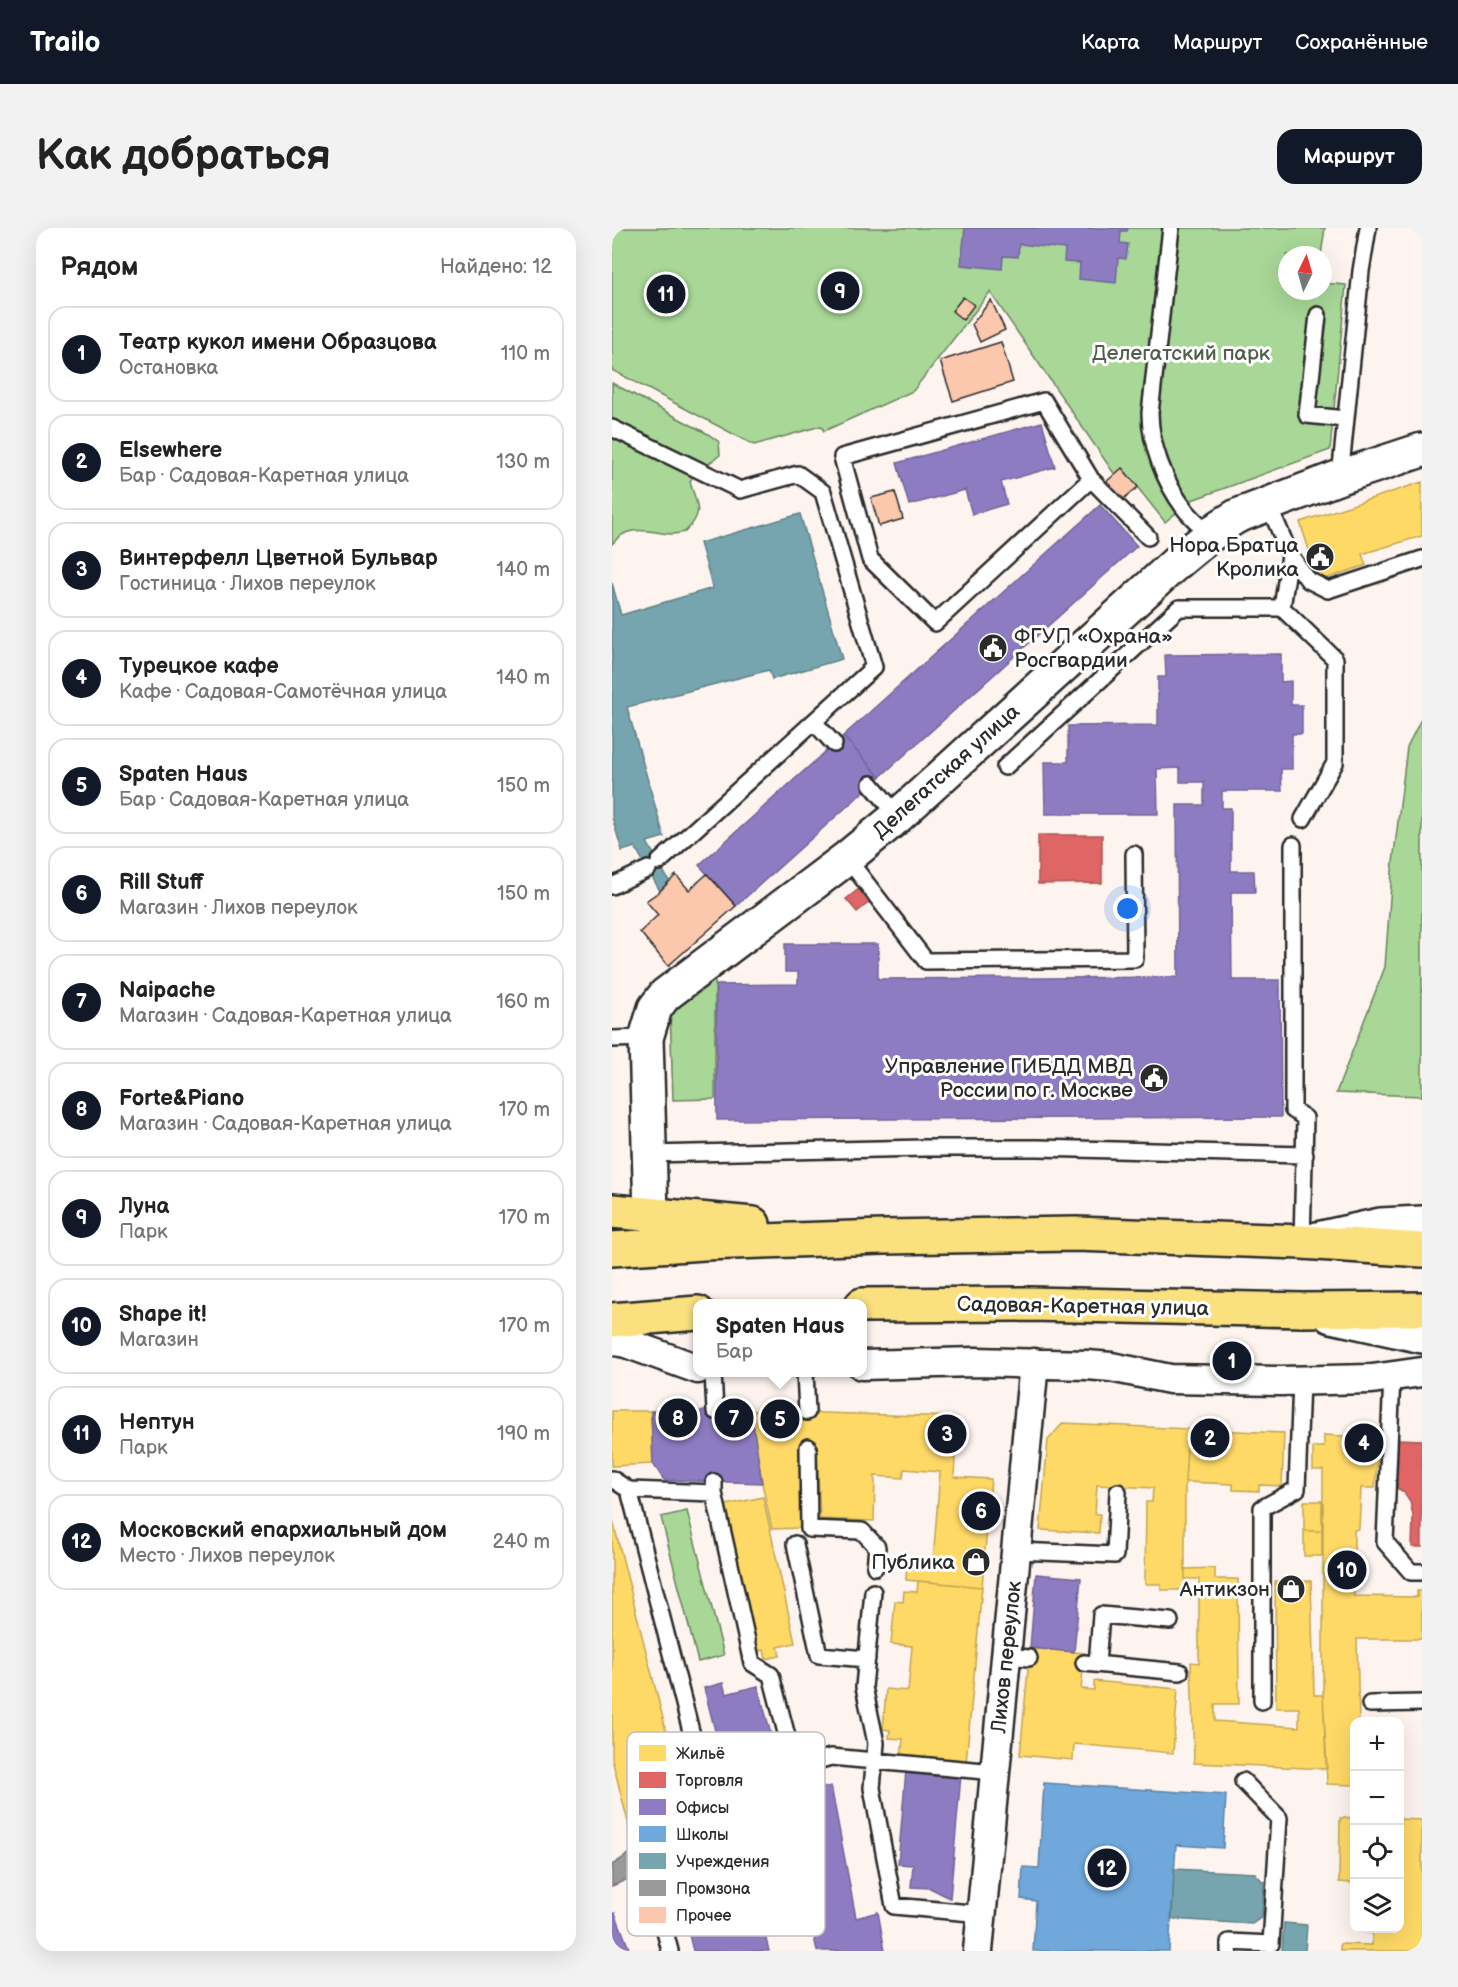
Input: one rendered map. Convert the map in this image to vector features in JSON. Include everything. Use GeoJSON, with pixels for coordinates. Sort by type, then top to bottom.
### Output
{"type":"FeatureCollection","features":[{"type":"Feature","properties":{"kind":"main road"},"geometry":{"type":"LineString","coordinates":[[612,1211],[883,1237]]}},
{"type":"Feature","properties":{"kind":"main road"},"geometry":{"type":"LineString","coordinates":[[612,1249],[704,1243],[883,1237],[1076,1234],[1302,1242],[1422,1250]]}},
{"type":"Feature","properties":{"kind":"main road","name":"Садовая-Каретная улица"},"geometry":{"type":"LineString","coordinates":[[867,1305],[1030,1304],[1303,1310],[1422,1309]]}},
{"type":"Feature","properties":{"kind":"main road"},"geometry":{"type":"LineString","coordinates":[[612,1320],[693,1313]]}},
{"type":"Feature","properties":{"kind":"street","name":"Делегатская улица"},"geometry":{"type":"LineString","coordinates":[[651,1214],[646,1038],[655,1008],[665,995],[847,858],[898,816],[1175,564],[1237,516],[1340,477],[1422,450]]}},
{"type":"Feature","properties":{"kind":"street"},"geometry":{"type":"LineString","coordinates":[[1302,1242],[1380,1226],[1422,1223]]}},
{"type":"Feature","properties":{"kind":"street"},"geometry":{"type":"LineString","coordinates":[[1303,1310],[1422,1335]]}},
{"type":"Feature","properties":{"kind":"street"},"geometry":{"type":"LineString","coordinates":[[612,1340],[693,1367]]}},
{"type":"Feature","properties":{"kind":"street"},"geometry":{"type":"LineString","coordinates":[[867,1365],[975,1362],[1087,1365],[1111,1367],[1170,1379],[1301,1381],[1372,1379],[1422,1372]]}},
{"type":"Feature","properties":{"kind":"street","name":"Лихов переулок"},"geometry":{"type":"LineString","coordinates":[[978,1951],[995,1772],[1018,1657],[1017,1551],[1034,1364]]}},
{"type":"Feature","properties":{"kind":"lane"},"geometry":{"type":"LineString","coordinates":[[1171,228],[1150,429],[1154,446],[1170,485],[1205,540]]}},
{"type":"Feature","properties":{"kind":"lane"},"geometry":{"type":"LineString","coordinates":[[1340,477],[1361,271],[1368,228]]}},
{"type":"Feature","properties":{"kind":"lane"},"geometry":{"type":"LineString","coordinates":[[1318,315],[1307,415],[1346,419]]}},
{"type":"Feature","properties":{"kind":"lane"},"geometry":{"type":"LineString","coordinates":[[1091,479],[934,623],[870,559],[842,458],[1044,400],[1091,479],[1148,537]]}},
{"type":"Feature","properties":{"kind":"lane"},"geometry":{"type":"LineString","coordinates":[[612,429],[740,490],[798,474],[823,492],[873,668],[815,723],[653,865],[612,886]]}},
{"type":"Feature","properties":{"kind":"lane"},"geometry":{"type":"LineString","coordinates":[[1268,503],[1290,555],[1308,580],[1328,590],[1422,560]]}},
{"type":"Feature","properties":{"kind":"lane"},"geometry":{"type":"LineString","coordinates":[[1282,608],[1290,555]]}},
{"type":"Feature","properties":{"kind":"lane"},"geometry":{"type":"LineString","coordinates":[[1005,767],[1179,608],[1282,608],[1335,659],[1335,763],[1303,819]]}},
{"type":"Feature","properties":{"kind":"lane"},"geometry":{"type":"LineString","coordinates":[[815,723],[834,744]]}},
{"type":"Feature","properties":{"kind":"lane"},"geometry":{"type":"LineString","coordinates":[[871,784],[898,816]]}},
{"type":"Feature","properties":{"kind":"lane"},"geometry":{"type":"LineString","coordinates":[[1293,845],[1293,1110],[1305,1118],[1302,1242]]}},
{"type":"Feature","properties":{"kind":"lane"},"geometry":{"type":"LineString","coordinates":[[847,858],[926,961],[1135,959],[1134,854]]}},
{"type":"Feature","properties":{"kind":"lane"},"geometry":{"type":"LineString","coordinates":[[612,1039],[646,1038]]}},
{"type":"Feature","properties":{"kind":"lane"},"geometry":{"type":"LineString","coordinates":[[649,1154],[1038,1148],[1305,1155]]}},
{"type":"Feature","properties":{"kind":"lane"},"geometry":{"type":"LineString","coordinates":[[1392,1376],[1385,1542],[1411,1572],[1422,1572]]}},
{"type":"Feature","properties":{"kind":"lane"},"geometry":{"type":"LineString","coordinates":[[714,1377],[715,1411]]}},
{"type":"Feature","properties":{"kind":"lane"},"geometry":{"type":"LineString","coordinates":[[805,1377],[807,1412]]}},
{"type":"Feature","properties":{"kind":"lane"},"geometry":{"type":"LineString","coordinates":[[1262,1701],[1262,1508],[1298,1489],[1301,1381]]}},
{"type":"Feature","properties":{"kind":"lane"},"geometry":{"type":"LineString","coordinates":[[808,1447],[809,1529],[862,1531],[877,1547],[875,1567]]}},
{"type":"Feature","properties":{"kind":"lane"},"geometry":{"type":"LineString","coordinates":[[612,1479],[629,1490],[714,1487],[752,1663],[771,1675],[786,1732]]}},
{"type":"Feature","properties":{"kind":"lane"},"geometry":{"type":"LineString","coordinates":[[629,1490],[691,1732]]}},
{"type":"Feature","properties":{"kind":"lane"},"geometry":{"type":"LineString","coordinates":[[1017,1551],[1115,1555],[1118,1492]]}},
{"type":"Feature","properties":{"kind":"lane"},"geometry":{"type":"LineString","coordinates":[[795,1544],[819,1655],[867,1659]]}},
{"type":"Feature","properties":{"kind":"lane"},"geometry":{"type":"LineString","coordinates":[[873,1592],[864,1687],[876,1743],[872,1788],[894,1906],[981,1914]]}},
{"type":"Feature","properties":{"kind":"lane"},"geometry":{"type":"LineString","coordinates":[[1170,1621],[1101,1615],[1090,1663],[1180,1672]]}},
{"type":"Feature","properties":{"kind":"lane"},"geometry":{"type":"LineString","coordinates":[[1370,1704],[1422,1703]]}},
{"type":"Feature","properties":{"kind":"lane"},"geometry":{"type":"LineString","coordinates":[[825,1759],[831,1757],[995,1772]]}},
{"type":"Feature","properties":{"kind":"lane"},"geometry":{"type":"LineString","coordinates":[[1229,1951],[1229,1942],[1271,1944],[1279,1818],[1243,1781]]}},
{"type":"Feature","properties":{"kind":"lane"},"geometry":{"type":"LineString","coordinates":[[666,1936],[670,1951]]}},
{"type":"Feature","properties":{"kind":"green space","name":"Делегатский парк"},"geometry":{"type":"Polygon","coordinates":[[[612,228],[1325,228],[1322,246],[1278,246],[1278,300],[1332,300],[1332,284],[1346,285],[1330,450],[1192,500],[1165,522],[1123,469],[1115,475],[990,292],[913,391],[824,431],[821,426],[754,445],[612,370],[612,228]]]}},
{"type":"Feature","properties":{"kind":"green space"},"geometry":{"type":"Polygon","coordinates":[[[612,383],[719,442],[720,455],[695,470],[690,482],[698,509],[695,519],[685,532],[671,534],[632,531],[618,537],[612,544],[612,383]]]}},
{"type":"Feature","properties":{"kind":"green space"},"geometry":{"type":"Polygon","coordinates":[[[1422,717],[1422,1096],[1336,1093],[1385,967],[1392,871],[1407,747],[1422,717]]]}},
{"type":"Feature","properties":{"kind":"green space"},"geometry":{"type":"Polygon","coordinates":[[[715,980],[715,1099],[673,1100],[670,1010],[715,980]]]}},
{"type":"Feature","properties":{"kind":"green space"},"geometry":{"type":"Polygon","coordinates":[[[687,1511],[724,1655],[698,1662],[661,1517],[687,1511]]]}},
{"type":"Feature","properties":{"kind":"building: Жильё"},"geometry":{"type":"Polygon","coordinates":[[[1422,482],[1422,536],[1362,554],[1366,565],[1319,581],[1300,522],[1422,482]]]}},
{"type":"Feature","properties":{"kind":"building: Жильё"},"geometry":{"type":"Polygon","coordinates":[[[612,1411],[651,1411],[653,1464],[612,1466],[612,1411]]]}},
{"type":"Feature","properties":{"kind":"building: Жильё"},"geometry":{"type":"Polygon","coordinates":[[[751,1411],[957,1417],[954,1477],[991,1479],[982,1587],[906,1580],[907,1559],[933,1561],[940,1472],[904,1469],[903,1478],[875,1476],[874,1521],[820,1519],[817,1448],[800,1447],[801,1528],[772,1529],[751,1411]]]}},
{"type":"Feature","properties":{"kind":"building: Жильё"},"geometry":{"type":"Polygon","coordinates":[[[1063,1423],[1188,1429],[1185,1482],[1185,1590],[1161,1590],[1161,1584],[1145,1584],[1146,1502],[1152,1502],[1153,1488],[1097,1485],[1095,1514],[1100,1514],[1099,1533],[1040,1530],[1048,1440],[1063,1423]]]}},
{"type":"Feature","properties":{"kind":"building: Жильё"},"geometry":{"type":"Polygon","coordinates":[[[1188,1429],[1284,1433],[1282,1486],[1259,1485],[1259,1491],[1233,1490],[1233,1484],[1185,1482],[1188,1429]]]}},
{"type":"Feature","properties":{"kind":"building: Жильё"},"geometry":{"type":"Polygon","coordinates":[[[1324,1435],[1379,1438],[1375,1488],[1361,1488],[1359,1529],[1354,1530],[1354,1596],[1417,1597],[1417,1591],[1422,1591],[1422,1639],[1357,1639],[1359,1717],[1350,1717],[1350,1785],[1327,1784],[1323,1695],[1323,1470],[1313,1470],[1313,1447],[1324,1447],[1324,1435]]]}},
{"type":"Feature","properties":{"kind":"building: Жильё"},"geometry":{"type":"Polygon","coordinates":[[[763,1497],[795,1643],[778,1647],[780,1656],[766,1659],[764,1650],[757,1651],[726,1505],[763,1497]]]}},
{"type":"Feature","properties":{"kind":"building: Жильё"},"geometry":{"type":"Polygon","coordinates":[[[1304,1501],[1322,1501],[1322,1531],[1304,1531],[1304,1501]]]}},
{"type":"Feature","properties":{"kind":"building: Жильё"},"geometry":{"type":"Polygon","coordinates":[[[612,1517],[666,1732],[627,1732],[627,1818],[612,1759],[612,1517]]]}},
{"type":"Feature","properties":{"kind":"building: Жильё"},"geometry":{"type":"Polygon","coordinates":[[[1304,1531],[1322,1531],[1322,1556],[1304,1556],[1304,1531]]]}},
{"type":"Feature","properties":{"kind":"building: Жильё"},"geometry":{"type":"Polygon","coordinates":[[[1215,1568],[1215,1579],[1238,1579],[1239,1704],[1215,1704],[1215,1721],[1299,1727],[1299,1708],[1276,1708],[1275,1581],[1311,1581],[1314,1695],[1323,1695],[1327,1769],[1194,1763],[1191,1662],[1199,1663],[1199,1579],[1185,1579],[1185,1569],[1215,1568]]]}},
{"type":"Feature","properties":{"kind":"building: Жильё"},"geometry":{"type":"Polygon","coordinates":[[[918,1581],[982,1587],[966,1763],[901,1758],[903,1739],[889,1738],[890,1730],[883,1729],[886,1689],[908,1691],[912,1646],[891,1644],[895,1601],[903,1602],[904,1591],[917,1592],[918,1581]]]}},
{"type":"Feature","properties":{"kind":"building: Жильё"},"geometry":{"type":"Polygon","coordinates":[[[1030,1648],[1085,1653],[1081,1689],[1094,1690],[1094,1681],[1178,1689],[1173,1753],[1074,1744],[1073,1760],[1020,1755],[1030,1648]]]}},
{"type":"Feature","properties":{"kind":"building: Жильё"},"geometry":{"type":"Polygon","coordinates":[[[1340,1818],[1350,1818],[1350,1883],[1339,1882],[1340,1818]]]}},
{"type":"Feature","properties":{"kind":"building: Жильё"},"geometry":{"type":"Polygon","coordinates":[[[1404,1819],[1422,1820],[1422,1951],[1340,1951],[1340,1944],[1372,1945],[1372,1933],[1404,1933],[1404,1819]]]}},
{"type":"Feature","properties":{"kind":"building: Торговля"},"geometry":{"type":"Polygon","coordinates":[[[1038,835],[1102,835],[1102,883],[1038,884],[1038,835]]]}},
{"type":"Feature","properties":{"kind":"building: Торговля"},"geometry":{"type":"Polygon","coordinates":[[[860,888],[871,901],[857,912],[846,899],[860,888]]]}},
{"type":"Feature","properties":{"kind":"building: Торговля"},"geometry":{"type":"Polygon","coordinates":[[[1398,1439],[1422,1440],[1422,1547],[1412,1547],[1413,1516],[1410,1501],[1404,1492],[1397,1488],[1398,1439]]]}},
{"type":"Feature","properties":{"kind":"building: Офисы"},"geometry":{"type":"Polygon","coordinates":[[[965,228],[1128,228],[1127,231],[1121,231],[1120,243],[1128,244],[1126,259],[1118,258],[1116,283],[1079,279],[1080,263],[1064,262],[1065,249],[1019,244],[1018,257],[1003,256],[1002,269],[961,265],[965,228]]]}},
{"type":"Feature","properties":{"kind":"building: Офисы"},"geometry":{"type":"Polygon","coordinates":[[[1042,422],[1055,467],[1001,482],[1007,504],[972,514],[965,490],[909,505],[897,463],[1042,422]]]}},
{"type":"Feature","properties":{"kind":"building: Офисы"},"geometry":{"type":"Polygon","coordinates":[[[1100,505],[1137,546],[880,777],[843,736],[1100,505]]]}},
{"type":"Feature","properties":{"kind":"building: Офисы"},"geometry":{"type":"Polygon","coordinates":[[[1281,654],[1281,682],[1291,681],[1291,705],[1302,705],[1302,734],[1292,734],[1292,769],[1281,769],[1282,791],[1222,791],[1222,808],[1231,808],[1231,871],[1254,871],[1255,892],[1231,892],[1232,980],[1280,980],[1281,1117],[717,1120],[716,985],[798,984],[798,972],[785,972],[785,944],[878,944],[878,979],[1178,977],[1177,805],[1204,805],[1204,782],[1180,782],[1180,768],[1157,769],[1158,814],[1045,814],[1044,762],[1068,762],[1068,726],[1158,725],[1158,677],[1166,677],[1165,655],[1281,654]]]}},
{"type":"Feature","properties":{"kind":"building: Офисы"},"geometry":{"type":"Polygon","coordinates":[[[843,736],[880,777],[736,906],[699,865],[843,736]]]}},
{"type":"Feature","properties":{"kind":"building: Офисы"},"geometry":{"type":"Polygon","coordinates":[[[651,1411],[751,1411],[762,1483],[664,1480],[653,1464],[651,1411]]]}},
{"type":"Feature","properties":{"kind":"building: Офисы"},"geometry":{"type":"Polygon","coordinates":[[[1036,1574],[1081,1578],[1074,1652],[1030,1648],[1036,1574]]]}},
{"type":"Feature","properties":{"kind":"building: Офисы"},"geometry":{"type":"Polygon","coordinates":[[[723,1683],[726,1694],[758,1686],[770,1732],[715,1732],[704,1688],[723,1683]]]}},
{"type":"Feature","properties":{"kind":"building: Офисы"},"geometry":{"type":"Polygon","coordinates":[[[906,1770],[961,1775],[950,1898],[930,1888],[911,1887],[913,1865],[898,1864],[906,1770]]]}},
{"type":"Feature","properties":{"kind":"building: Офисы"},"geometry":{"type":"Polygon","coordinates":[[[831,1786],[856,1918],[878,1912],[885,1951],[817,1951],[814,1936],[825,1936],[825,1787],[831,1786]]]}},
{"type":"Feature","properties":{"kind":"building: Офисы"},"geometry":{"type":"Polygon","coordinates":[[[615,1913],[630,1951],[612,1951],[612,1914],[615,1913]]]}},
{"type":"Feature","properties":{"kind":"building: Офисы"},"geometry":{"type":"Polygon","coordinates":[[[689,1936],[765,1936],[769,1951],[693,1951],[689,1936]]]}},
{"type":"Feature","properties":{"kind":"building: Школы"},"geometry":{"type":"Polygon","coordinates":[[[1044,1783],[1226,1795],[1223,1848],[1176,1845],[1169,1951],[1033,1951],[1036,1901],[1021,1899],[1023,1867],[1039,1868],[1044,1783]]]}},
{"type":"Feature","properties":{"kind":"building: Учреждения"},"geometry":{"type":"Polygon","coordinates":[[[800,514],[842,659],[772,679],[769,670],[627,707],[664,837],[647,842],[669,881],[660,891],[635,847],[622,851],[612,817],[612,583],[621,615],[713,588],[700,543],[800,514]]]}},
{"type":"Feature","properties":{"kind":"building: Учреждения"},"geometry":{"type":"Polygon","coordinates":[[[1174,1869],[1255,1873],[1264,1883],[1262,1917],[1252,1924],[1172,1919],[1174,1869]]]}},
{"type":"Feature","properties":{"kind":"building: Учреждения"},"geometry":{"type":"Polygon","coordinates":[[[1284,1923],[1307,1925],[1305,1951],[1282,1951],[1284,1923]]]}},
{"type":"Feature","properties":{"kind":"building: Промзона"},"geometry":{"type":"Polygon","coordinates":[[[627,1855],[627,1879],[612,1886],[612,1865],[627,1855]]]}},
{"type":"Feature","properties":{"kind":"building: Прочее"},"geometry":{"type":"Polygon","coordinates":[[[963,297],[974,305],[963,320],[952,311],[963,297]]]}},
{"type":"Feature","properties":{"kind":"building: Прочее"},"geometry":{"type":"Polygon","coordinates":[[[991,300],[1005,330],[980,342],[972,324],[991,300]]]}},
{"type":"Feature","properties":{"kind":"building: Прочее"},"geometry":{"type":"Polygon","coordinates":[[[1001,342],[1013,382],[953,401],[940,361],[1001,342]]]}},
{"type":"Feature","properties":{"kind":"building: Прочее"},"geometry":{"type":"Polygon","coordinates":[[[1122,468],[1138,487],[1121,501],[1106,482],[1122,468]]]}},
{"type":"Feature","properties":{"kind":"building: Прочее"},"geometry":{"type":"Polygon","coordinates":[[[895,492],[903,519],[879,526],[871,498],[895,492]]]}},
{"type":"Feature","properties":{"kind":"building: Прочее"},"geometry":{"type":"Polygon","coordinates":[[[707,874],[736,906],[668,966],[640,932],[658,915],[646,901],[676,875],[689,890],[707,874]]]}},
{"type":"Feature","properties":{"kind":"place","name":"Луна"},"geometry":{"type":"Point","coordinates":[840,291]}},
{"type":"Feature","properties":{"kind":"place","name":"Нептун"},"geometry":{"type":"Point","coordinates":[666,294]}},
{"type":"Feature","properties":{"kind":"place","name":"Нора Братца Кролика"},"geometry":{"type":"Point","coordinates":[1320,557]}},
{"type":"Feature","properties":{"kind":"place","name":"ФГУП «Охрана» Росгвардии"},"geometry":{"type":"Point","coordinates":[993,648]}},
{"type":"Feature","properties":{"kind":"place","name":"Управление ГИБДД МВД России по г. Москве"},"geometry":{"type":"Point","coordinates":[1154,1078]}},
{"type":"Feature","properties":{"kind":"place","name":"Театр кукол имени Образцова"},"geometry":{"type":"Point","coordinates":[1232,1361]}},
{"type":"Feature","properties":{"kind":"place","name":"Forte&Piano"},"geometry":{"type":"Point","coordinates":[678,1418]}},
{"type":"Feature","properties":{"kind":"place","name":"Naipache"},"geometry":{"type":"Point","coordinates":[734,1418]}},
{"type":"Feature","properties":{"kind":"place","name":"Spaten Haus"},"geometry":{"type":"Point","coordinates":[780,1419]}},
{"type":"Feature","properties":{"kind":"place","name":"Винтерфелл Цветной Бульвар"},"geometry":{"type":"Point","coordinates":[947,1434]}},
{"type":"Feature","properties":{"kind":"place","name":"Elsewhere"},"geometry":{"type":"Point","coordinates":[1210,1438]}},
{"type":"Feature","properties":{"kind":"place","name":"Турецкое кафе"},"geometry":{"type":"Point","coordinates":[1364,1443]}},
{"type":"Feature","properties":{"kind":"place","name":"Rill Stuff"},"geometry":{"type":"Point","coordinates":[981,1511]}},
{"type":"Feature","properties":{"kind":"place","name":"Публика"},"geometry":{"type":"Point","coordinates":[976,1562]}},
{"type":"Feature","properties":{"kind":"place","name":"Shape it!"},"geometry":{"type":"Point","coordinates":[1347,1570]}},
{"type":"Feature","properties":{"kind":"place","name":"Антикзон"},"geometry":{"type":"Point","coordinates":[1291,1589]}},
{"type":"Feature","properties":{"kind":"place","name":"Московский епархиальный дом"},"geometry":{"type":"Point","coordinates":[1107,1868]}}]}
